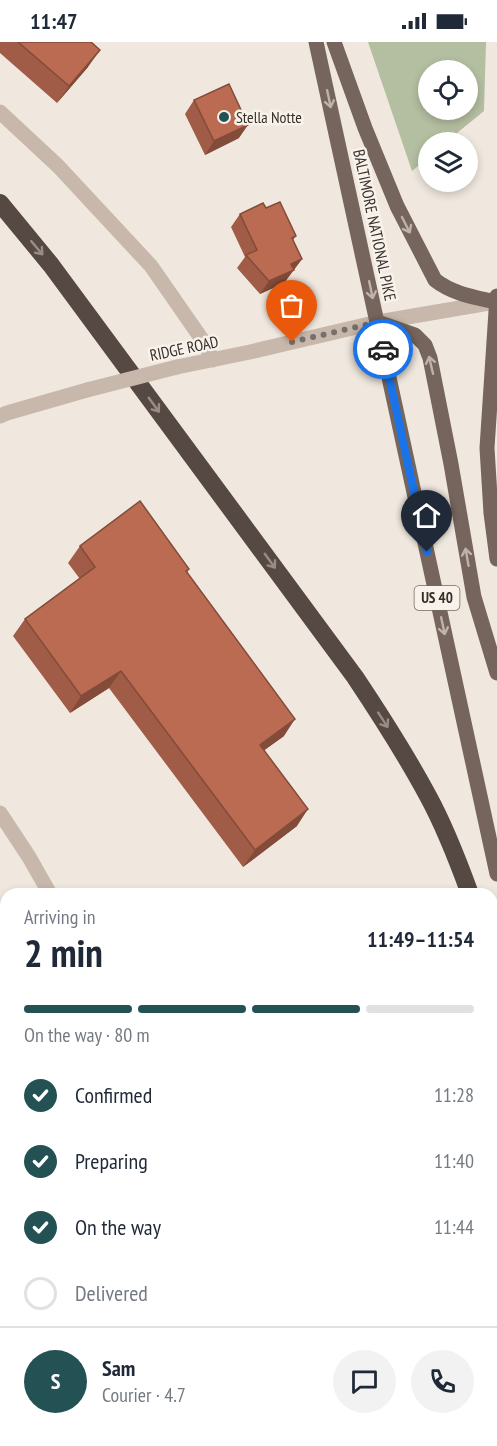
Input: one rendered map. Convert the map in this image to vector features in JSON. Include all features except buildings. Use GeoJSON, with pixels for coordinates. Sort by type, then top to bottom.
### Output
{"type":"FeatureCollection","features":[{"type":"Feature","properties":{"kind":"highway"},"geometry":{"type":"LineString","coordinates":[[0,203],[51,265],[355,677],[395,738],[429,798],[456,856],[468,888]]}},
{"type":"Feature","properties":{"kind":"main road","name":"BALTIMORE NATIONAL PIKE"},"geometry":{"type":"LineString","coordinates":[[316,42],[497,874]]}},
{"type":"Feature","properties":{"kind":"main road"},"geometry":{"type":"LineString","coordinates":[[334,42],[365,128],[397,206],[435,280],[444,287],[457,292],[497,300],[488,448],[491,513],[497,559]]}},
{"type":"Feature","properties":{"kind":"main road"},"geometry":{"type":"LineString","coordinates":[[378,322],[415,335],[425,345],[430,358],[474,597],[497,673]]}},
{"type":"Feature","properties":{"kind":"street"},"geometry":{"type":"LineString","coordinates":[[0,112],[58,166],[152,266],[201,338],[213,360]]}},
{"type":"Feature","properties":{"kind":"street","name":"RIDGE ROAD"},"geometry":{"type":"LineString","coordinates":[[0,417],[87,390],[177,367],[378,322],[497,300]]}},
{"type":"Feature","properties":{"kind":"street"},"geometry":{"type":"LineString","coordinates":[[0,813],[47,888]]}},
{"type":"Feature","properties":{"kind":"green space"},"geometry":{"type":"Polygon","coordinates":[[[368,42],[486,42],[484,111],[478,116],[478,60],[418,60],[418,120],[473,120],[458,132],[418,132],[418,166],[412,171],[368,42]]]}},
{"type":"Feature","properties":{"kind":"way so far"},"geometry":{"type":"LineString","coordinates":[[292,342],[378,322],[383,349]]}},
{"type":"Feature","properties":{"kind":"place","name":"Stella Notte"},"geometry":{"type":"Point","coordinates":[224,117]}},
{"type":"Feature","properties":{"kind":"route"},"geometry":{"type":"LineString","coordinates":[[383,349],[427,552]]}}]}
